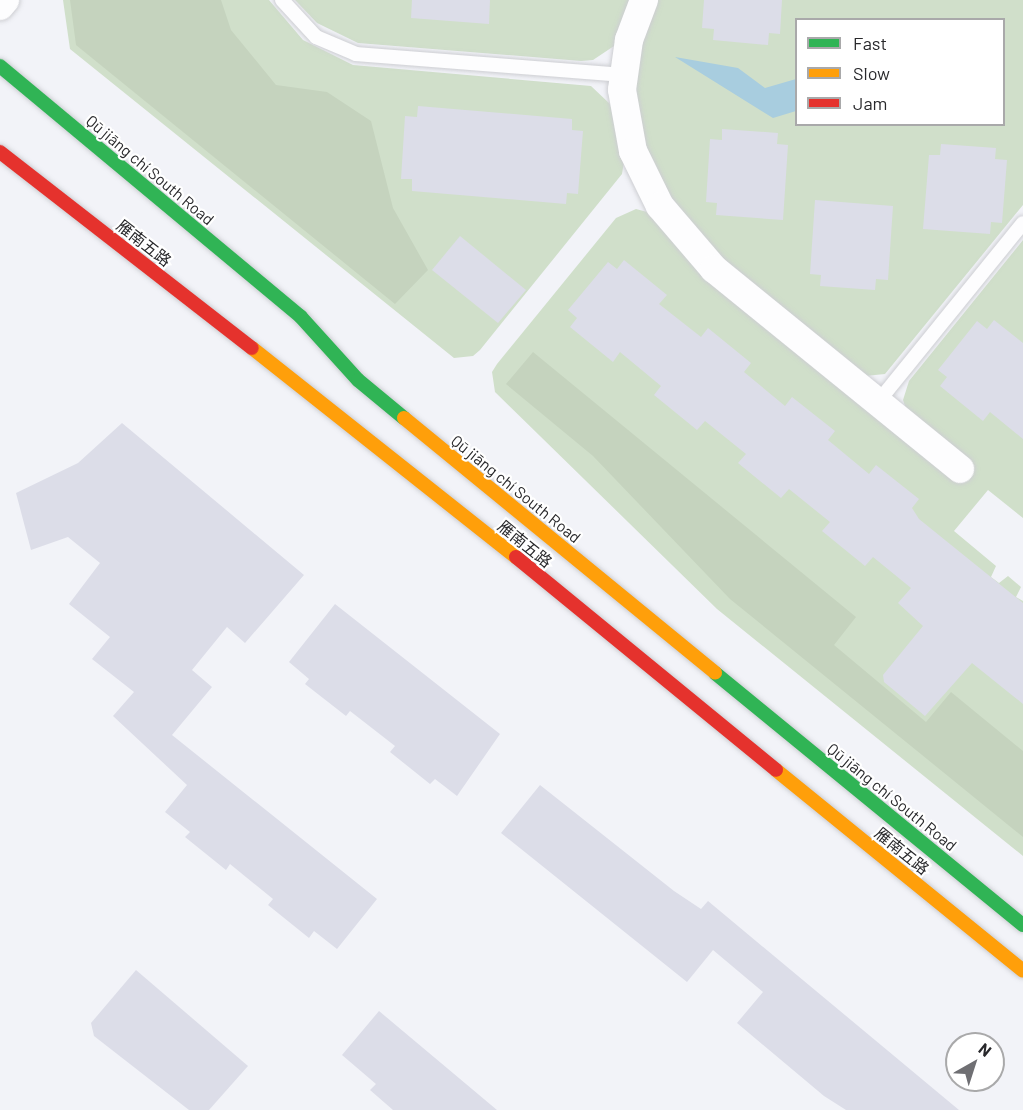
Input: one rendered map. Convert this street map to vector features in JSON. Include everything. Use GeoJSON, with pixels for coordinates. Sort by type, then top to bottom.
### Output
{"type":"FeatureCollection","features":[{"type":"Feature","properties":{"kind":"main road","name":"Qū jiāng chí South Road"},"geometry":{"type":"LineString","coordinates":[[0,66],[300,316],[358,380],[1023,925]]}},
{"type":"Feature","properties":{"kind":"main road","name":"雁南五路"},"geometry":{"type":"LineString","coordinates":[[0,152],[412,473],[1023,971]]}},
{"type":"Feature","properties":{"kind":"street"},"geometry":{"type":"LineString","coordinates":[[0,6],[5,0]]}},
{"type":"Feature","properties":{"kind":"street"},"geometry":{"type":"LineString","coordinates":[[644,0],[629,40],[623,75],[624,111],[633,151],[649,189],[675,227],[722,275],[960,468]]}},
{"type":"Feature","properties":{"kind":"lane"},"geometry":{"type":"LineString","coordinates":[[282,0],[316,37],[356,54],[623,75]]}},
{"type":"Feature","properties":{"kind":"lane"},"geometry":{"type":"LineString","coordinates":[[878,402],[1023,223]]}},
{"type":"Feature","properties":{"kind":"green space"},"geometry":{"type":"Polygon","coordinates":[[[63,0],[269,0],[303,40],[353,65],[591,86],[610,104],[624,162],[622,174],[480,350],[473,356],[454,358],[70,49],[63,0]]]}},
{"type":"Feature","properties":{"kind":"green space"},"geometry":{"type":"Polygon","coordinates":[[[70,0],[221,0],[231,30],[276,85],[327,92],[371,121],[393,208],[428,270],[395,304],[76,45],[70,0]]]}},
{"type":"Feature","properties":{"kind":"green space"},"geometry":{"type":"Polygon","coordinates":[[[295,0],[632,0],[614,46],[593,60],[581,61],[358,43],[317,23],[295,0]]]}},
{"type":"Feature","properties":{"kind":"green space"},"geometry":{"type":"Polygon","coordinates":[[[656,0],[1023,0],[1023,205],[885,374],[865,376],[723,262],[656,178],[635,114],[636,57],[656,0]]]}},
{"type":"Feature","properties":{"kind":"green space"},"geometry":{"type":"Polygon","coordinates":[[[636,209],[647,212],[906,409],[903,400],[909,381],[1023,240],[1023,518],[988,490],[954,531],[996,566],[991,577],[999,583],[1008,576],[1021,587],[1016,597],[1023,601],[1023,856],[717,609],[495,392],[492,372],[497,364],[616,218],[636,209]]]}},
{"type":"Feature","properties":{"kind":"green space"},"geometry":{"type":"Polygon","coordinates":[[[533,352],[856,617],[834,645],[926,722],[951,692],[1023,751],[1023,837],[730,599],[593,456],[506,384],[533,352]]]}},
{"type":"Feature","properties":{"kind":"water"},"geometry":{"type":"Polygon","coordinates":[[[675,57],[738,68],[765,88],[795,79],[795,111],[773,118],[675,57]]]}},
{"type":"Feature","properties":{"kind":"building"},"geometry":{"type":"Polygon","coordinates":[[[412,0],[490,0],[489,24],[411,18],[412,0]]]}},
{"type":"Feature","properties":{"kind":"building"},"geometry":{"type":"Polygon","coordinates":[[[704,0],[782,0],[780,34],[769,33],[768,45],[713,40],[714,29],[702,28],[704,0]]]}},
{"type":"Feature","properties":{"kind":"building"},"geometry":{"type":"Polygon","coordinates":[[[418,106],[572,119],[572,130],[583,131],[578,194],[567,193],[566,204],[412,191],[412,179],[401,179],[405,116],[417,117],[418,106]]]}},
{"type":"Feature","properties":{"kind":"building"},"geometry":{"type":"Polygon","coordinates":[[[722,129],[778,133],[777,144],[788,145],[783,220],[716,215],[717,203],[706,202],[710,139],[722,140],[722,129]]]}},
{"type":"Feature","properties":{"kind":"building"},"geometry":{"type":"Polygon","coordinates":[[[941,144],[996,148],[995,159],[1007,160],[1002,223],[991,222],[990,234],[923,229],[929,155],[940,155],[941,144]]]}},
{"type":"Feature","properties":{"kind":"building"},"geometry":{"type":"Polygon","coordinates":[[[815,200],[893,206],[888,280],[876,279],[875,290],[820,286],[821,275],[810,274],[815,200]]]}},
{"type":"Feature","properties":{"kind":"building"},"geometry":{"type":"Polygon","coordinates":[[[460,236],[526,290],[498,323],[432,270],[460,236]]]}},
{"type":"Feature","properties":{"kind":"building"},"geometry":{"type":"Polygon","coordinates":[[[624,260],[667,295],[659,304],[701,337],[708,328],[751,363],[744,372],[785,406],[792,397],[835,431],[828,440],[869,474],[876,465],[919,499],[912,508],[919,519],[1023,603],[1023,704],[972,663],[925,716],[884,682],[883,675],[923,626],[898,603],[911,588],[873,557],[865,566],[822,531],[830,522],[789,489],[781,498],[738,463],[746,454],[705,421],[697,430],[654,395],[661,386],[620,352],[613,362],[570,327],[577,318],[568,310],[608,262],[617,269],[624,260]]]}},
{"type":"Feature","properties":{"kind":"building"},"geometry":{"type":"Polygon","coordinates":[[[994,320],[1023,343],[1023,439],[990,412],[983,421],[940,386],[947,377],[938,370],[977,321],[987,329],[994,320]]]}},
{"type":"Feature","properties":{"kind":"building"},"geometry":{"type":"Polygon","coordinates":[[[122,423],[304,575],[245,643],[227,627],[192,670],[212,687],[172,735],[377,899],[337,949],[314,931],[309,938],[268,905],[273,899],[230,864],[226,870],[185,837],[190,832],[165,812],[187,785],[113,716],[134,692],[92,659],[110,637],[69,604],[100,563],[68,537],[31,550],[16,493],[78,463],[122,423]]]}},
{"type":"Feature","properties":{"kind":"building"},"geometry":{"type":"Polygon","coordinates":[[[335,604],[500,734],[457,796],[435,779],[430,784],[390,752],[395,746],[350,711],[346,716],[305,684],[309,679],[289,662],[335,604]]]}},
{"type":"Feature","properties":{"kind":"building"},"geometry":{"type":"Polygon","coordinates":[[[540,785],[674,891],[701,909],[708,901],[959,1110],[846,1110],[824,1096],[737,1023],[763,992],[713,950],[687,982],[501,833],[540,785]]]}},
{"type":"Feature","properties":{"kind":"building"},"geometry":{"type":"Polygon","coordinates":[[[136,970],[248,1066],[209,1110],[189,1110],[94,1036],[91,1023],[136,970]]]}},
{"type":"Feature","properties":{"kind":"building"},"geometry":{"type":"Polygon","coordinates":[[[379,1011],[497,1110],[393,1110],[370,1090],[376,1084],[342,1055],[379,1011]]]}},
{"type":"Feature","properties":{"kind":"traffic: fast"},"geometry":{"type":"LineString","coordinates":[[0,66],[300,316],[358,380],[404,418]]}},
{"type":"Feature","properties":{"kind":"traffic: fast"},"geometry":{"type":"LineString","coordinates":[[715,673],[1023,925]]}},
{"type":"Feature","properties":{"kind":"traffic: slow"},"geometry":{"type":"LineString","coordinates":[[252,348],[516,557]]}},
{"type":"Feature","properties":{"kind":"traffic: slow"},"geometry":{"type":"LineString","coordinates":[[404,418],[715,673]]}},
{"type":"Feature","properties":{"kind":"traffic: slow"},"geometry":{"type":"LineString","coordinates":[[776,770],[1023,971]]}},
{"type":"Feature","properties":{"kind":"traffic: jam"},"geometry":{"type":"LineString","coordinates":[[0,152],[252,348]]}},
{"type":"Feature","properties":{"kind":"traffic: jam"},"geometry":{"type":"LineString","coordinates":[[516,557],[776,770]]}}]}
